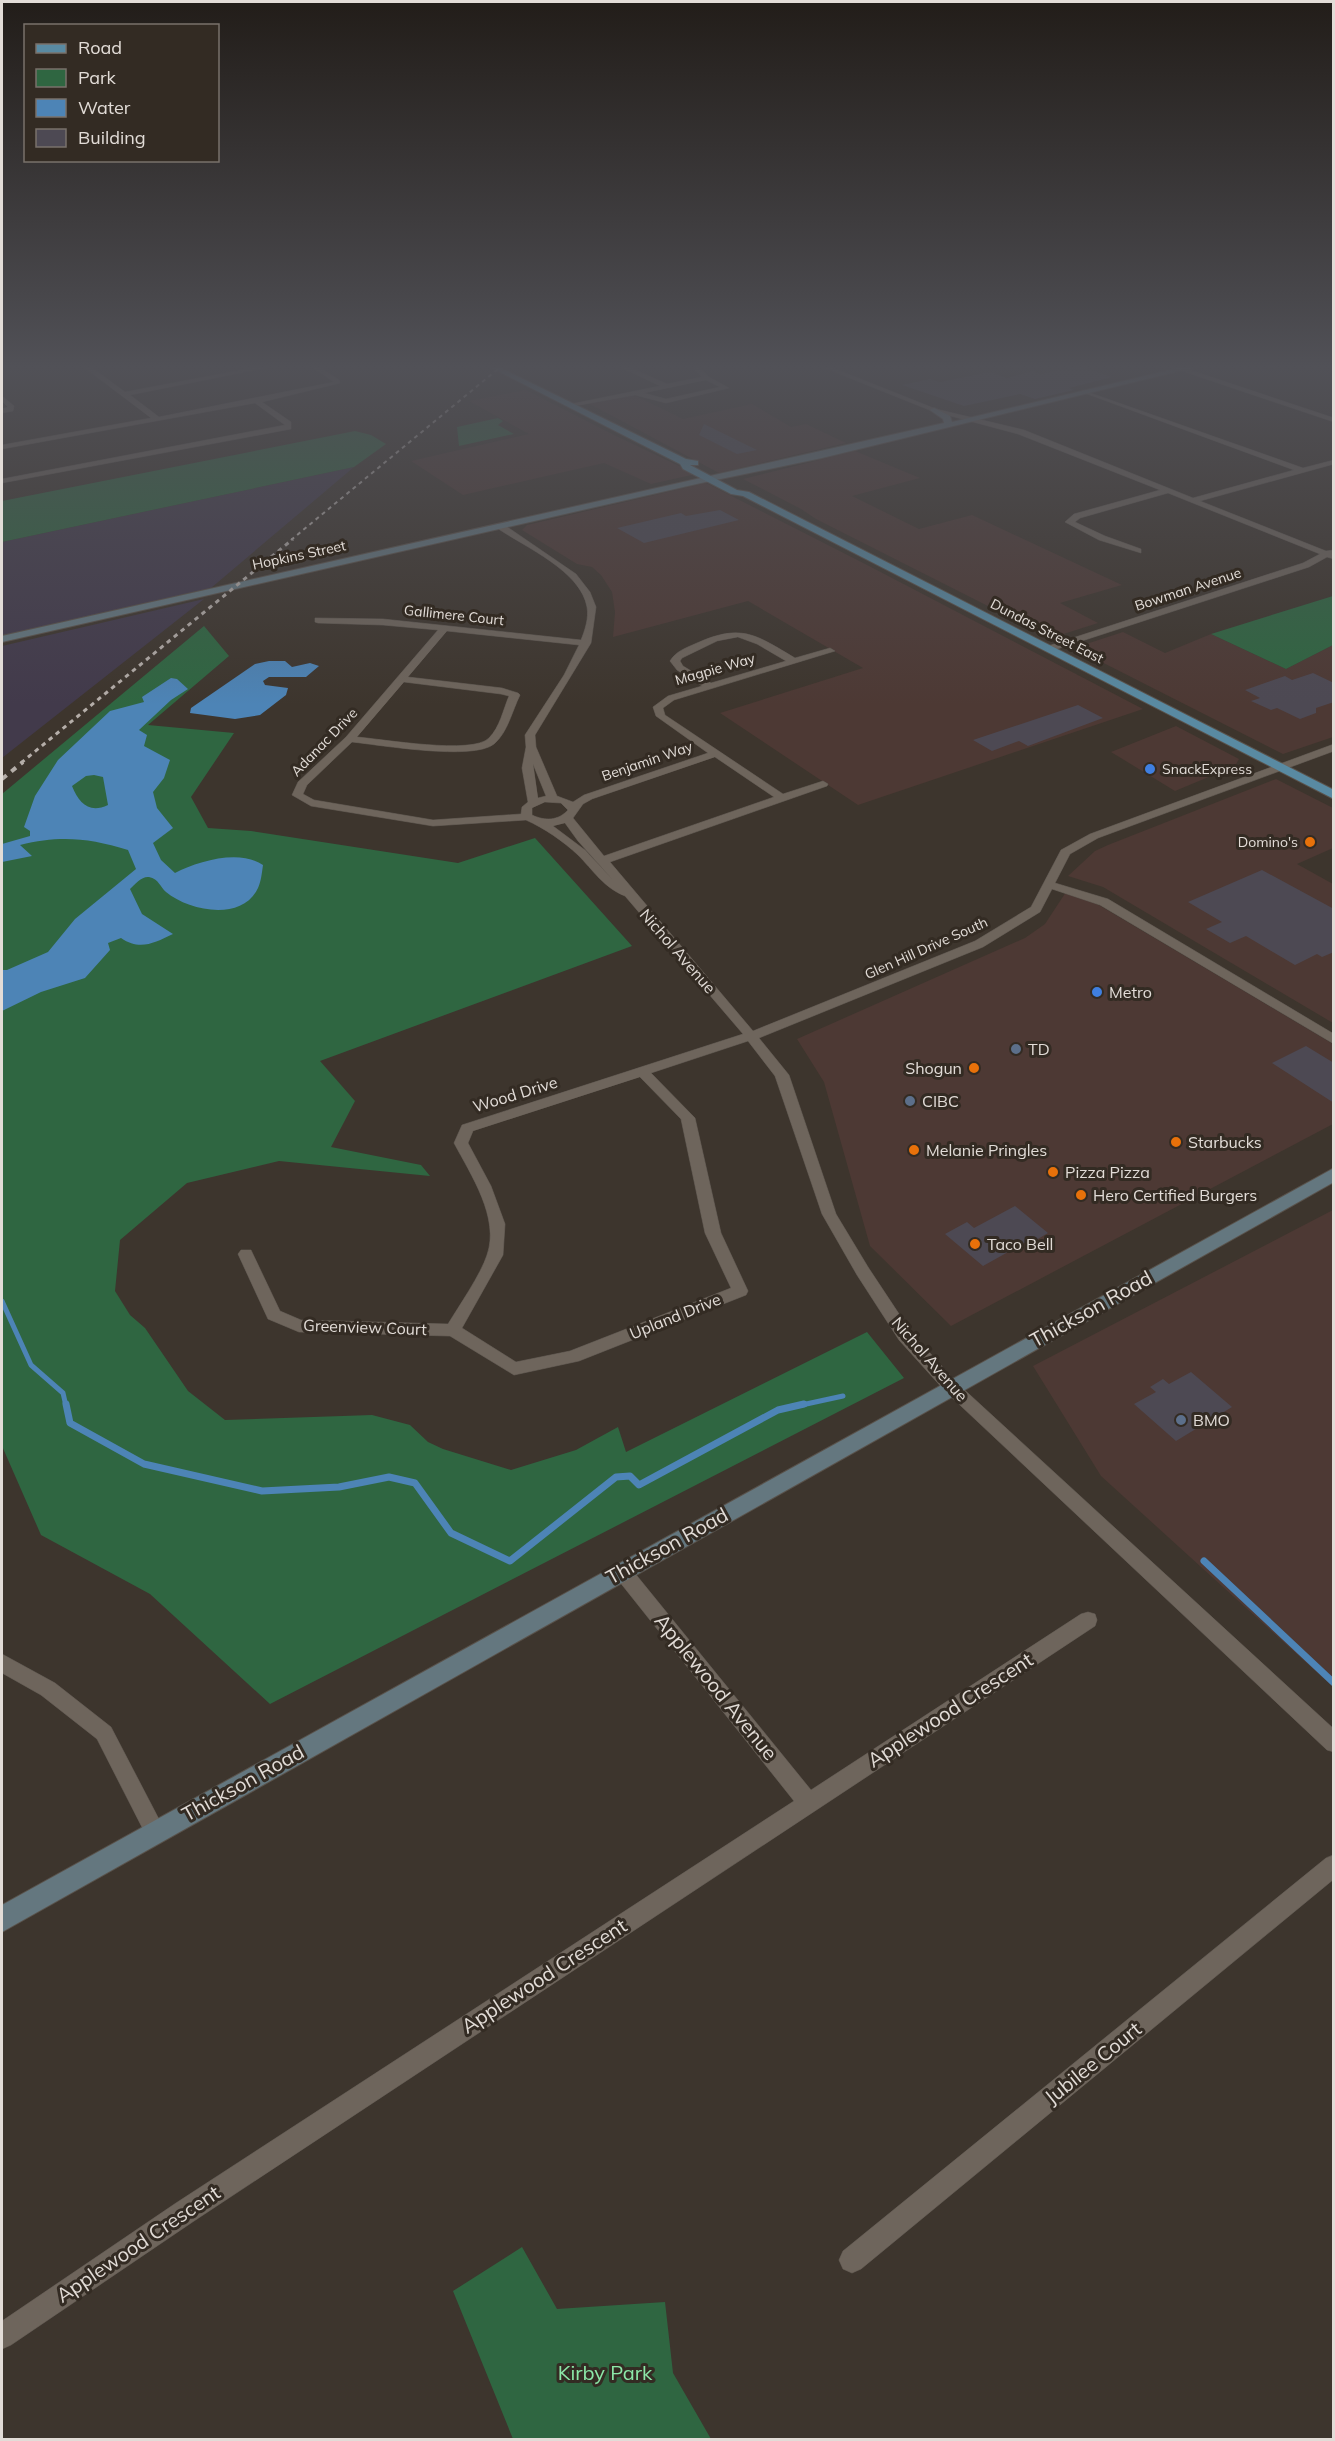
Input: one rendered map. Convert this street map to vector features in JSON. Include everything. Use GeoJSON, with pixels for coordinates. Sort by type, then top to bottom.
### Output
{"type":"FeatureCollection","features":[{"type":"Feature","properties":{"kind":"main road","name":"Hopkins Street"},"geometry":{"type":"LineString","coordinates":[[2,639],[714,478]]}},
{"type":"Feature","properties":{"kind":"main road","name":"Dundas Street East"},"geometry":{"type":"LineString","coordinates":[[726,478],[745,488],[746,494]]}},
{"type":"Feature","properties":{"kind":"main road","name":"Dundas Street East"},"geometry":{"type":"LineString","coordinates":[[709,479],[734,492],[746,494],[1334,795]]}},
{"type":"Feature","properties":{"kind":"main road","name":"Thickson Road"},"geometry":{"type":"LineString","coordinates":[[2,1919],[1334,1174]]}},
{"type":"Feature","properties":{"kind":"street"},"geometry":{"type":"LineString","coordinates":[[2,481],[18,478]]}},
{"type":"Feature","properties":{"kind":"street"},"geometry":{"type":"LineString","coordinates":[[1135,478],[1331,554]]}},
{"type":"Feature","properties":{"kind":"street"},"geometry":{"type":"LineString","coordinates":[[1191,501],[1277,478]]}},
{"type":"Feature","properties":{"kind":"street"},"geometry":{"type":"LineString","coordinates":[[1138,551],[1102,538],[1069,522],[1077,516],[1167,491]]}},
{"type":"Feature","properties":{"kind":"street"},"geometry":{"type":"LineString","coordinates":[[500,526],[553,560],[574,577],[586,593],[593,611],[586,643],[530,735],[531,747],[526,768],[529,810],[541,822],[556,822],[571,814]]}},
{"type":"Feature","properties":{"kind":"street","name":"Bowman Avenue"},"geometry":{"type":"LineString","coordinates":[[1048,649],[1306,565],[1331,554]]}},
{"type":"Feature","properties":{"kind":"street","name":"Gallimere Court"},"geometry":{"type":"LineString","coordinates":[[318,620],[383,622],[586,643]]}},
{"type":"Feature","properties":{"kind":"street","name":"Adanac Drive"},"geometry":{"type":"LineString","coordinates":[[444,629],[350,739],[302,784],[297,795],[311,803],[433,823],[473,820],[529,810]]}},
{"type":"Feature","properties":{"kind":"street"},"geometry":{"type":"LineString","coordinates":[[710,687],[680,668],[675,661],[678,656],[723,634],[741,633],[751,636],[795,662]]}},
{"type":"Feature","properties":{"kind":"street","name":"Magpie Way"},"geometry":{"type":"LineString","coordinates":[[782,798],[661,716],[657,710],[666,700],[830,651]]}},
{"type":"Feature","properties":{"kind":"street"},"geometry":{"type":"LineString","coordinates":[[350,739],[458,749],[487,745],[495,738],[515,695],[502,691],[402,679]]}},
{"type":"Feature","properties":{"kind":"street"},"geometry":{"type":"LineString","coordinates":[[531,747],[557,800]]}},
{"type":"Feature","properties":{"kind":"street","name":"Glen Hill Drive South"},"geometry":{"type":"LineString","coordinates":[[752,1035],[813,1013],[979,944],[1036,909],[1065,852],[1094,836],[1334,747]]}},
{"type":"Feature","properties":{"kind":"street","name":"Benjamin Way"},"geometry":{"type":"LineString","coordinates":[[571,814],[579,802],[588,797],[717,753]]}},
{"type":"Feature","properties":{"kind":"street"},"geometry":{"type":"LineString","coordinates":[[604,860],[823,784]]}},
{"type":"Feature","properties":{"kind":"street","name":"Benjamin Way"},"geometry":{"type":"LineString","coordinates":[[529,810],[557,800],[588,797]]}},
{"type":"Feature","properties":{"kind":"street","name":"Nichol Avenue"},"geometry":{"type":"LineString","coordinates":[[557,800],[571,805],[571,814],[578,835],[621,879],[631,897],[752,1035],[782,1075],[829,1214],[862,1271],[905,1335],[951,1387],[1334,1743]]}},
{"type":"Feature","properties":{"kind":"street","name":"Nichol Avenue"},"geometry":{"type":"LineString","coordinates":[[541,822],[581,852],[609,882],[631,897]]}},
{"type":"Feature","properties":{"kind":"street"},"geometry":{"type":"LineString","coordinates":[[1048,884],[1104,902],[1334,1041]]}},
{"type":"Feature","properties":{"kind":"street","name":"Wood Drive"},"geometry":{"type":"LineString","coordinates":[[453,1330],[495,1255],[497,1224],[484,1186],[461,1143],[467,1128],[752,1035]]}},
{"type":"Feature","properties":{"kind":"street","name":"Upland Drive"},"geometry":{"type":"LineString","coordinates":[[453,1330],[514,1369],[573,1357],[740,1291],[713,1233],[688,1118],[643,1072]]}},
{"type":"Feature","properties":{"kind":"street","name":"Greenview Court"},"geometry":{"type":"LineString","coordinates":[[246,1254],[274,1315],[299,1326],[453,1330]]}},
{"type":"Feature","properties":{"kind":"street","name":"Applewood Avenue"},"geometry":{"type":"LineString","coordinates":[[622,1571],[809,1803]]}},
{"type":"Feature","properties":{"kind":"street","name":"Applewood Crescent"},"geometry":{"type":"LineString","coordinates":[[2,2336],[195,2205],[1088,1620]]}},
{"type":"Feature","properties":{"kind":"street"},"geometry":{"type":"LineString","coordinates":[[2,1662],[48,1689],[104,1732],[155,1832]]}},
{"type":"Feature","properties":{"kind":"street","name":"Jubilee Court"},"geometry":{"type":"LineString","coordinates":[[852,2260],[1334,1865]]}},
{"type":"Feature","properties":{"kind":"shaded area"},"geometry":{"type":"Polygon","coordinates":[[[303,478],[341,478],[211,588],[2,636],[2,542],[303,478]]]}},
{"type":"Feature","properties":{"kind":"shaded area"},"geometry":{"type":"Polygon","coordinates":[[[437,478],[538,478],[463,495],[437,478]]]}},
{"type":"Feature","properties":{"kind":"shaded area"},"geometry":{"type":"Polygon","coordinates":[[[637,478],[678,478],[651,484],[637,478]]]}},
{"type":"Feature","properties":{"kind":"shaded area"},"geometry":{"type":"Polygon","coordinates":[[[920,478],[852,496],[919,529],[972,515],[1122,585],[1060,603],[1098,623],[1051,638],[816,519],[743,479],[920,478]]]}},
{"type":"Feature","properties":{"kind":"shaded area"},"geometry":{"type":"Polygon","coordinates":[[[706,483],[1143,709],[858,805],[720,713],[863,668],[748,601],[613,637],[615,612],[612,592],[601,575],[592,567],[577,564],[522,530],[527,525],[706,483]]]}},
{"type":"Feature","properties":{"kind":"shaded area"},"geometry":{"type":"Polygon","coordinates":[[[204,599],[2,758],[2,646],[204,599]]]}},
{"type":"Feature","properties":{"kind":"shaded area"},"geometry":{"type":"Polygon","coordinates":[[[1123,632],[1165,653],[1211,634],[1286,669],[1333,645],[1333,737],[1283,754],[1074,648],[1123,632]]]}},
{"type":"Feature","properties":{"kind":"shaded area"},"geometry":{"type":"Polygon","coordinates":[[[1176,726],[1239,759],[1235,766],[1175,791],[1111,752],[1176,726]]]}},
{"type":"Feature","properties":{"kind":"shaded area"},"geometry":{"type":"Polygon","coordinates":[[[1276,779],[1333,808],[1333,848],[1297,864],[1333,884],[1333,1023],[1103,887],[1068,876],[1095,851],[1276,779]]]}},
{"type":"Feature","properties":{"kind":"shaded area"},"geometry":{"type":"Polygon","coordinates":[[[1066,892],[1092,901],[1333,1044],[1333,1124],[951,1326],[870,1246],[824,1082],[797,1039],[1025,938],[1045,924],[1066,892]]]}},
{"type":"Feature","properties":{"kind":"shaded area"},"geometry":{"type":"Polygon","coordinates":[[[1333,1210],[1333,1687],[1101,1476],[1033,1366],[1333,1210]]]}},
{"type":"Feature","properties":{"kind":"green space"},"geometry":{"type":"Polygon","coordinates":[[[118,478],[303,478],[2,542],[2,501],[118,478]]]}},
{"type":"Feature","properties":{"kind":"green space"},"geometry":{"type":"Polygon","coordinates":[[[1333,596],[1333,645],[1286,669],[1211,634],[1333,596]]]}},
{"type":"Feature","properties":{"kind":"green space"},"geometry":{"type":"Polygon","coordinates":[[[204,626],[229,656],[148,725],[234,733],[191,797],[208,828],[251,831],[458,863],[535,838],[632,946],[320,1061],[355,1101],[331,1147],[421,1165],[430,1176],[279,1161],[187,1183],[120,1240],[115,1291],[130,1315],[145,1328],[188,1391],[225,1420],[372,1415],[410,1425],[428,1442],[443,1449],[511,1470],[576,1450],[618,1427],[626,1452],[867,1332],[904,1378],[270,1704],[150,1594],[41,1535],[2,1446],[2,794],[204,626]]]}},
{"type":"Feature","properties":{"kind":"green space","name":"Kirby Park"},"geometry":{"type":"Polygon","coordinates":[[[522,2247],[557,2309],[665,2302],[673,2373],[711,2439],[513,2439],[453,2291],[522,2247]]]}},
{"type":"Feature","properties":{"kind":"water"},"geometry":{"type":"Polygon","coordinates":[[[285,661],[292,667],[310,663],[319,666],[306,677],[269,677],[263,681],[265,685],[288,688],[286,695],[260,715],[235,719],[190,713],[191,708],[255,664],[285,661]]]}},
{"type":"Feature","properties":{"kind":"water"},"geometry":{"type":"Polygon","coordinates":[[[171,678],[177,679],[188,689],[171,700],[139,730],[147,735],[144,746],[170,760],[164,778],[153,792],[157,808],[173,828],[153,843],[161,860],[175,873],[195,864],[219,858],[254,860],[263,865],[258,888],[250,899],[240,906],[215,910],[201,908],[176,899],[166,892],[155,879],[144,878],[130,889],[142,914],[173,934],[141,945],[121,938],[108,943],[110,950],[85,978],[41,992],[2,1011],[2,970],[7,970],[48,952],[75,919],[136,869],[128,850],[100,843],[74,839],[35,842],[20,845],[32,856],[2,862],[2,844],[30,836],[30,831],[24,827],[35,796],[58,760],[110,711],[144,702],[142,697],[171,678]],[[86,776],[72,786],[81,802],[95,808],[108,805],[103,777],[86,776]]]}},
{"type":"Feature","properties":{"kind":"building"},"geometry":{"type":"Polygon","coordinates":[[[720,510],[739,520],[644,543],[617,528],[681,513],[686,516],[720,510]]]}},
{"type":"Feature","properties":{"kind":"building"},"geometry":{"type":"Polygon","coordinates":[[[1313,673],[1334,683],[1334,702],[1316,708],[1316,713],[1300,719],[1277,708],[1271,710],[1251,701],[1260,698],[1245,690],[1285,676],[1292,680],[1313,673]]]}},
{"type":"Feature","properties":{"kind":"building"},"geometry":{"type":"Polygon","coordinates":[[[1078,705],[1103,718],[1028,746],[1019,741],[992,751],[973,740],[1078,705]]]}},
{"type":"Feature","properties":{"kind":"building"},"geometry":{"type":"Polygon","coordinates":[[[1262,870],[1334,909],[1334,952],[1322,957],[1317,954],[1295,965],[1246,936],[1230,943],[1206,929],[1222,922],[1188,902],[1262,870]]]}},
{"type":"Feature","properties":{"kind":"building"},"geometry":{"type":"Polygon","coordinates":[[[1306,1046],[1334,1063],[1334,1103],[1272,1063],[1306,1046]]]}},
{"type":"Feature","properties":{"kind":"building"},"geometry":{"type":"Polygon","coordinates":[[[1015,1206],[1048,1233],[1031,1243],[1028,1241],[983,1266],[945,1234],[967,1222],[974,1228],[1015,1206]]]}},
{"type":"Feature","properties":{"kind":"building","name":"BMO"},"geometry":{"type":"Polygon","coordinates":[[[1191,1372],[1232,1407],[1176,1441],[1134,1404],[1156,1392],[1150,1387],[1163,1379],[1169,1384],[1191,1372]]]}},
{"type":"Feature","properties":{"kind":"waterway"},"geometry":{"type":"LineString","coordinates":[[2,1301],[31,1365],[63,1393],[66,1406]]}},
{"type":"Feature","properties":{"kind":"waterway"},"geometry":{"type":"LineString","coordinates":[[797,1406],[843,1396]]}},
{"type":"Feature","properties":{"kind":"waterway"},"geometry":{"type":"LineString","coordinates":[[66,1404],[70,1423],[144,1464],[262,1491],[339,1487],[389,1477],[415,1483],[451,1533],[510,1561],[616,1477],[630,1476],[639,1485],[778,1410],[804,1404]]}},
{"type":"Feature","properties":{"kind":"waterway"},"geometry":{"type":"LineString","coordinates":[[1204,1561],[1334,1683]]}},
{"type":"Feature","properties":{"kind":"railway"},"geometry":{"type":"LineString","coordinates":[[291,540],[366,478]]}},
{"type":"Feature","properties":{"kind":"railway"},"geometry":{"type":"LineString","coordinates":[[21,763],[293,539]]}},
{"type":"Feature","properties":{"kind":"railway"},"geometry":{"type":"LineString","coordinates":[[2,779],[23,762]]}},
{"type":"Feature","properties":{"kind":"place","name":"SnackExpress"},"geometry":{"type":"Point","coordinates":[1150,769]}},
{"type":"Feature","properties":{"kind":"place","name":"Domino's"},"geometry":{"type":"Point","coordinates":[1310,842]}},
{"type":"Feature","properties":{"kind":"place","name":"Metro"},"geometry":{"type":"Point","coordinates":[1097,992]}},
{"type":"Feature","properties":{"kind":"place","name":"TD"},"geometry":{"type":"Point","coordinates":[1016,1049]}},
{"type":"Feature","properties":{"kind":"place","name":"Shogun"},"geometry":{"type":"Point","coordinates":[974,1068]}},
{"type":"Feature","properties":{"kind":"place","name":"CIBC"},"geometry":{"type":"Point","coordinates":[910,1101]}},
{"type":"Feature","properties":{"kind":"place","name":"Starbucks"},"geometry":{"type":"Point","coordinates":[1176,1142]}},
{"type":"Feature","properties":{"kind":"place","name":"Melanie Pringles"},"geometry":{"type":"Point","coordinates":[914,1150]}},
{"type":"Feature","properties":{"kind":"place","name":"Pizza Pizza"},"geometry":{"type":"Point","coordinates":[1053,1172]}},
{"type":"Feature","properties":{"kind":"place","name":"Hero Certified Burgers"},"geometry":{"type":"Point","coordinates":[1081,1195]}},
{"type":"Feature","properties":{"kind":"place","name":"Taco Bell"},"geometry":{"type":"Point","coordinates":[975,1244]}},
{"type":"Feature","properties":{"kind":"place","name":"BMO"},"geometry":{"type":"Point","coordinates":[1181,1420]}}]}
